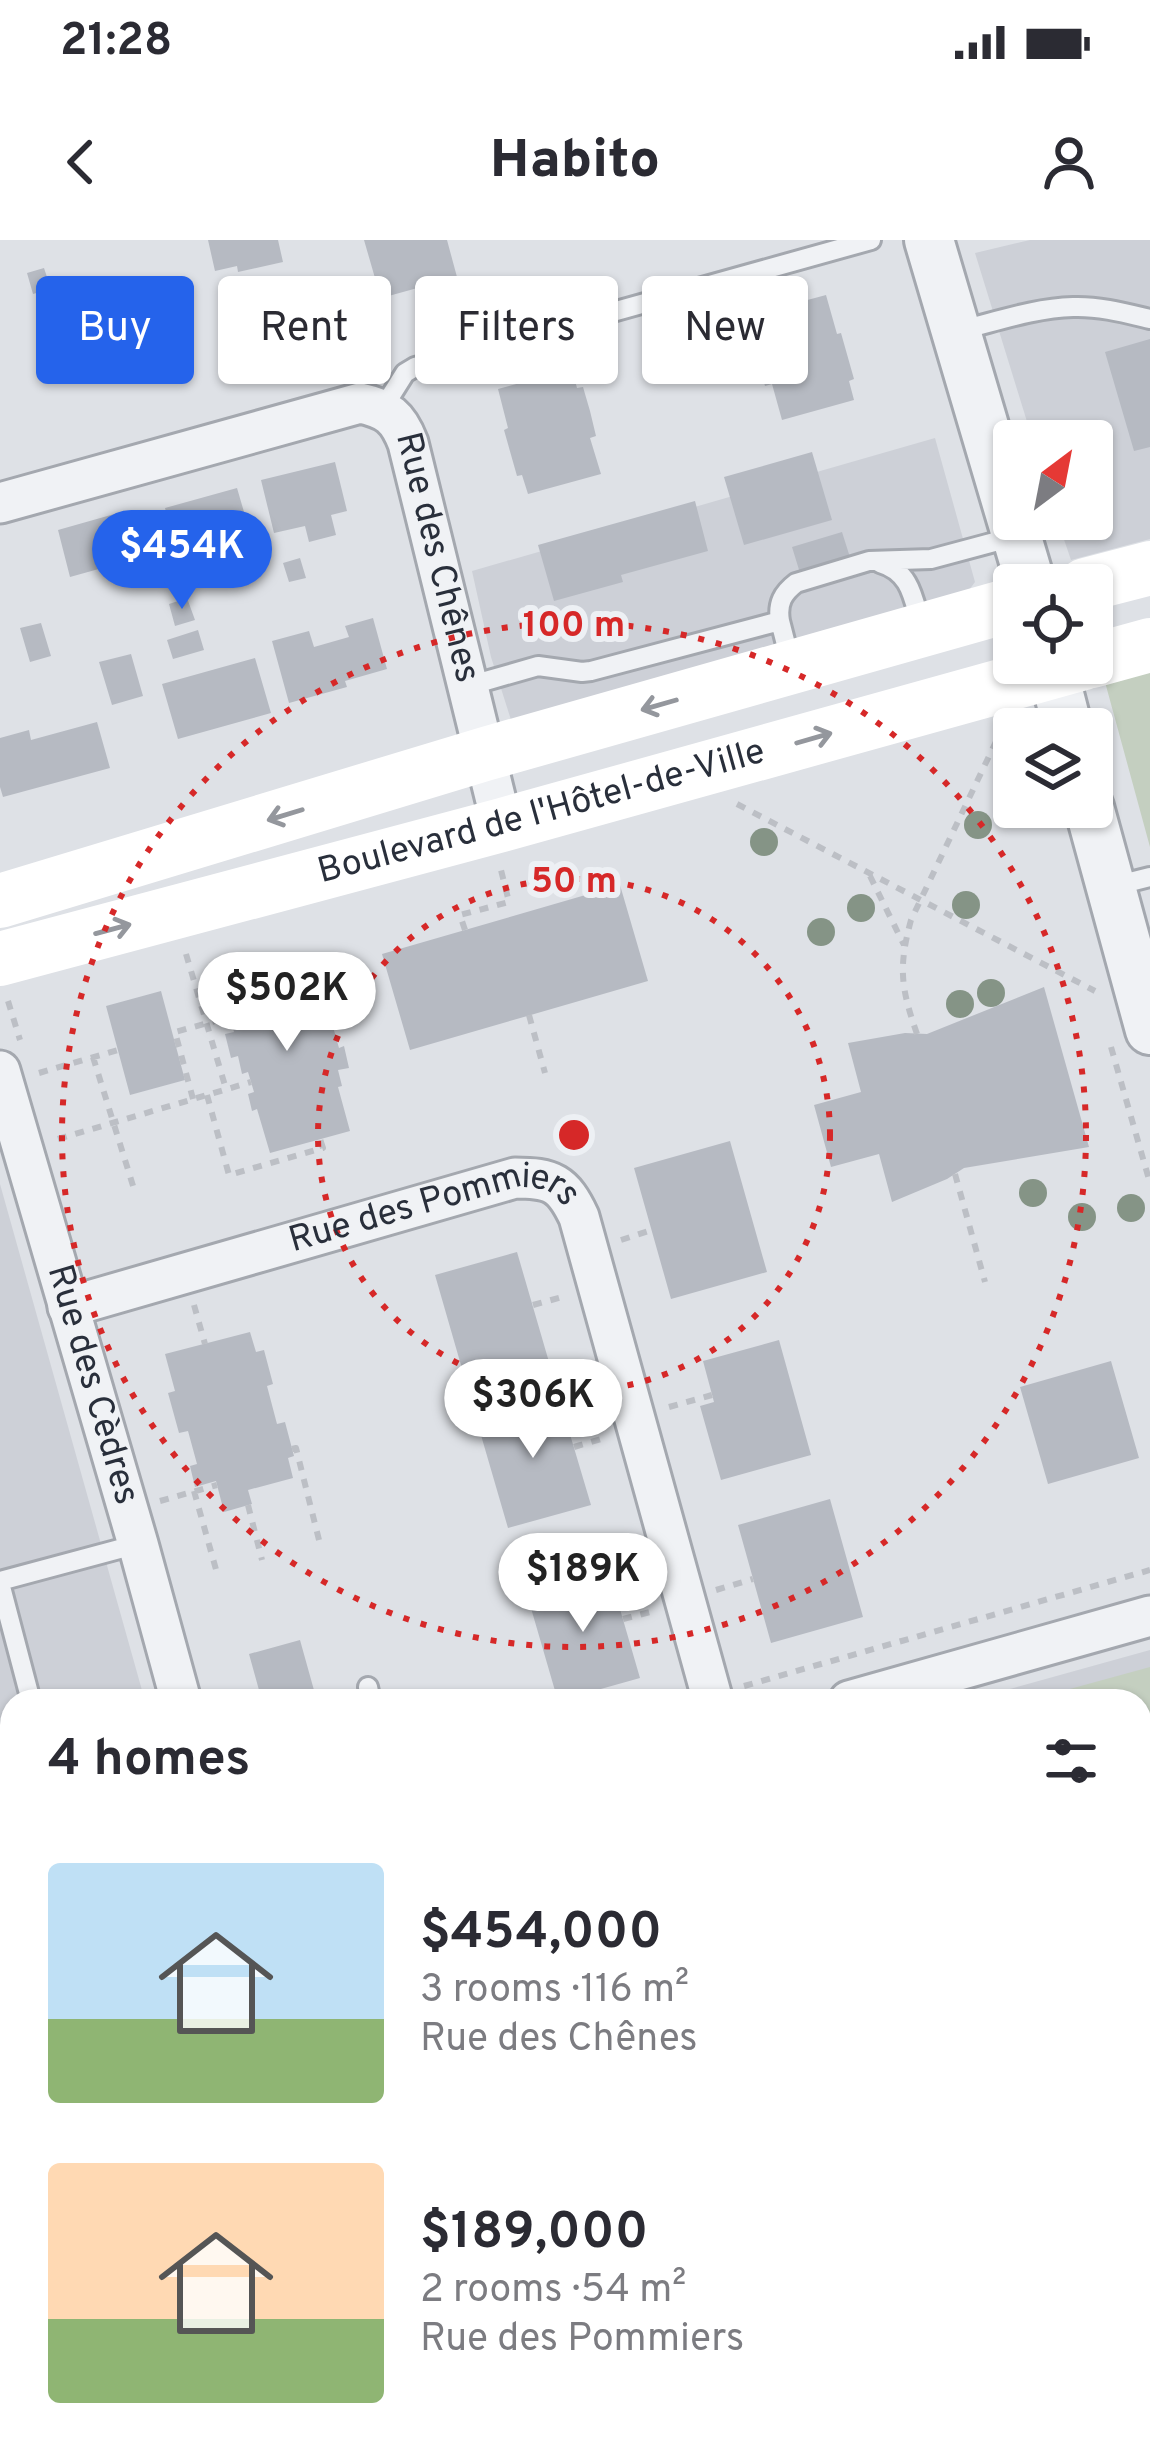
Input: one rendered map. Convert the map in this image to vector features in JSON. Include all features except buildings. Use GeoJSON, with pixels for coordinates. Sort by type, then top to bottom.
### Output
{"type":"FeatureCollection","features":[{"type":"Feature","properties":{"kind":"main road"},"geometry":{"type":"LineString","coordinates":[[1113,578],[1150,568]]}},
{"type":"Feature","properties":{"kind":"main road","name":"Boulevard de l'Hôtel-de-Ville"},"geometry":{"type":"LineString","coordinates":[[0,901],[485,754],[786,644],[922,630],[993,610]]}},
{"type":"Feature","properties":{"kind":"main road","name":"Boulevard de l'Hôtel-de-Ville"},"geometry":{"type":"LineString","coordinates":[[1113,654],[1150,645]]}},
{"type":"Feature","properties":{"kind":"main road","name":"Boulevard de l'Hôtel-de-Ville"},"geometry":{"type":"LineString","coordinates":[[0,959],[501,846],[1007,684]]}},
{"type":"Feature","properties":{"kind":"street"},"geometry":{"type":"LineString","coordinates":[[929,240],[993,451]]}},
{"type":"Feature","properties":{"kind":"street","name":"Rue des Chênes"},"geometry":{"type":"LineString","coordinates":[[0,503],[360,403],[383,408],[399,420],[409,443],[485,754],[501,846]]}},
{"type":"Feature","properties":{"kind":"street"},"geometry":{"type":"LineString","coordinates":[[1100,828],[1130,882],[1150,1030]]}},
{"type":"Feature","properties":{"kind":"street","name":"Rue des Cèdres"},"geometry":{"type":"LineString","coordinates":[[15,1074],[68,1307],[178,1689]]}},
{"type":"Feature","properties":{"kind":"street","name":"Rue des Pommiers"},"geometry":{"type":"LineString","coordinates":[[68,1307],[514,1178],[539,1178],[557,1185],[568,1194],[579,1217],[710,1689]]}},
{"type":"Feature","properties":{"kind":"street"},"geometry":{"type":"LineString","coordinates":[[891,1689],[1150,1616]]}},
{"type":"Feature","properties":{"kind":"lane"},"geometry":{"type":"LineString","coordinates":[[383,408],[415,367],[871,240]]}},
{"type":"Feature","properties":{"kind":"lane"},"geometry":{"type":"LineString","coordinates":[[958,331],[1075,306],[1150,320]]}},
{"type":"Feature","properties":{"kind":"lane"},"geometry":{"type":"LineString","coordinates":[[468,686],[529,667],[582,672],[786,644],[780,601],[796,583],[869,561],[931,559],[1003,540]]}},
{"type":"Feature","properties":{"kind":"lane"},"geometry":{"type":"LineString","coordinates":[[869,561],[886,564],[904,576],[922,630]]}},
{"type":"Feature","properties":{"kind":"lane"},"geometry":{"type":"LineString","coordinates":[[28,1689],[0,1582],[138,1544]]}},
{"type":"Feature","properties":{"kind":"path"},"geometry":{"type":"LineString","coordinates":[[917,1034],[903,992],[904,945],[920,899],[993,748]]}},
{"type":"Feature","properties":{"kind":"path"},"geometry":{"type":"LineString","coordinates":[[723,796],[1095,991]]}},
{"type":"Feature","properties":{"kind":"path"},"geometry":{"type":"LineString","coordinates":[[465,930],[460,915],[509,902],[501,846]]}},
{"type":"Feature","properties":{"kind":"path"},"geometry":{"type":"LineString","coordinates":[[868,873],[904,945]]}},
{"type":"Feature","properties":{"kind":"path"},"geometry":{"type":"LineString","coordinates":[[182,939],[226,1089]]}},
{"type":"Feature","properties":{"kind":"path"},"geometry":{"type":"LineString","coordinates":[[530,1015],[545,1072]]}},
{"type":"Feature","properties":{"kind":"path"},"geometry":{"type":"LineString","coordinates":[[193,1099],[174,1033],[230,1017]]}},
{"type":"Feature","properties":{"kind":"path"},"geometry":{"type":"LineString","coordinates":[[15,1074],[118,1050]]}},
{"type":"Feature","properties":{"kind":"path"},"geometry":{"type":"LineString","coordinates":[[93,1058],[134,1189]]}},
{"type":"Feature","properties":{"kind":"path"},"geometry":{"type":"LineString","coordinates":[[49,1142],[251,1082]]}},
{"type":"Feature","properties":{"kind":"path"},"geometry":{"type":"LineString","coordinates":[[207,1095],[229,1175],[322,1148],[320,1139]]}},
{"type":"Feature","properties":{"kind":"path"},"geometry":{"type":"LineString","coordinates":[[214,1166],[225,1162]]}},
{"type":"Feature","properties":{"kind":"path"},"geometry":{"type":"LineString","coordinates":[[956,1174],[985,1282]]}},
{"type":"Feature","properties":{"kind":"path"},"geometry":{"type":"LineString","coordinates":[[634,1416],[712,1395]]}},
{"type":"Feature","properties":{"kind":"path"},"geometry":{"type":"LineString","coordinates":[[292,1449],[296,1448],[320,1544]]}},
{"type":"Feature","properties":{"kind":"path"},"geometry":{"type":"LineString","coordinates":[[150,1504],[217,1485]]}},
{"type":"Feature","properties":{"kind":"path"},"geometry":{"type":"LineString","coordinates":[[194,1491],[217,1574]]}},
{"type":"Feature","properties":{"kind":"path"},"geometry":{"type":"LineString","coordinates":[[248,1505],[262,1560]]}},
{"type":"Feature","properties":{"kind":"path"},"geometry":{"type":"LineString","coordinates":[[743,1689],[1150,1570]]}},
{"type":"Feature","properties":{"kind":"shaded area"},"geometry":{"type":"Polygon","coordinates":[[[1030,240],[1150,240],[1150,539],[1071,560],[1064,540],[1113,540],[1113,420],[1027,420],[975,253],[1030,240]]]}},
{"type":"Feature","properties":{"kind":"shaded area"},"geometry":{"type":"Polygon","coordinates":[[[935,438],[975,582],[969,590],[512,723],[472,571],[935,438]]]}},
{"type":"Feature","properties":{"kind":"shaded area"},"geometry":{"type":"Polygon","coordinates":[[[0,1184],[142,1689],[0,1689],[0,1184]]]}},
{"type":"Feature","properties":{"kind":"shaded area"},"geometry":{"type":"Polygon","coordinates":[[[1150,1650],[1150,1689],[1010,1689],[1150,1650]]]}},
{"type":"Feature","properties":{"kind":"green space"},"geometry":{"type":"Polygon","coordinates":[[[1150,668],[1150,847],[1106,684],[1113,684],[1113,680],[1150,668]]]}},
{"type":"Feature","properties":{"kind":"green space"},"geometry":{"type":"Polygon","coordinates":[[[1150,1667],[1150,1689],[1070,1689],[1150,1667]]]}}]}
